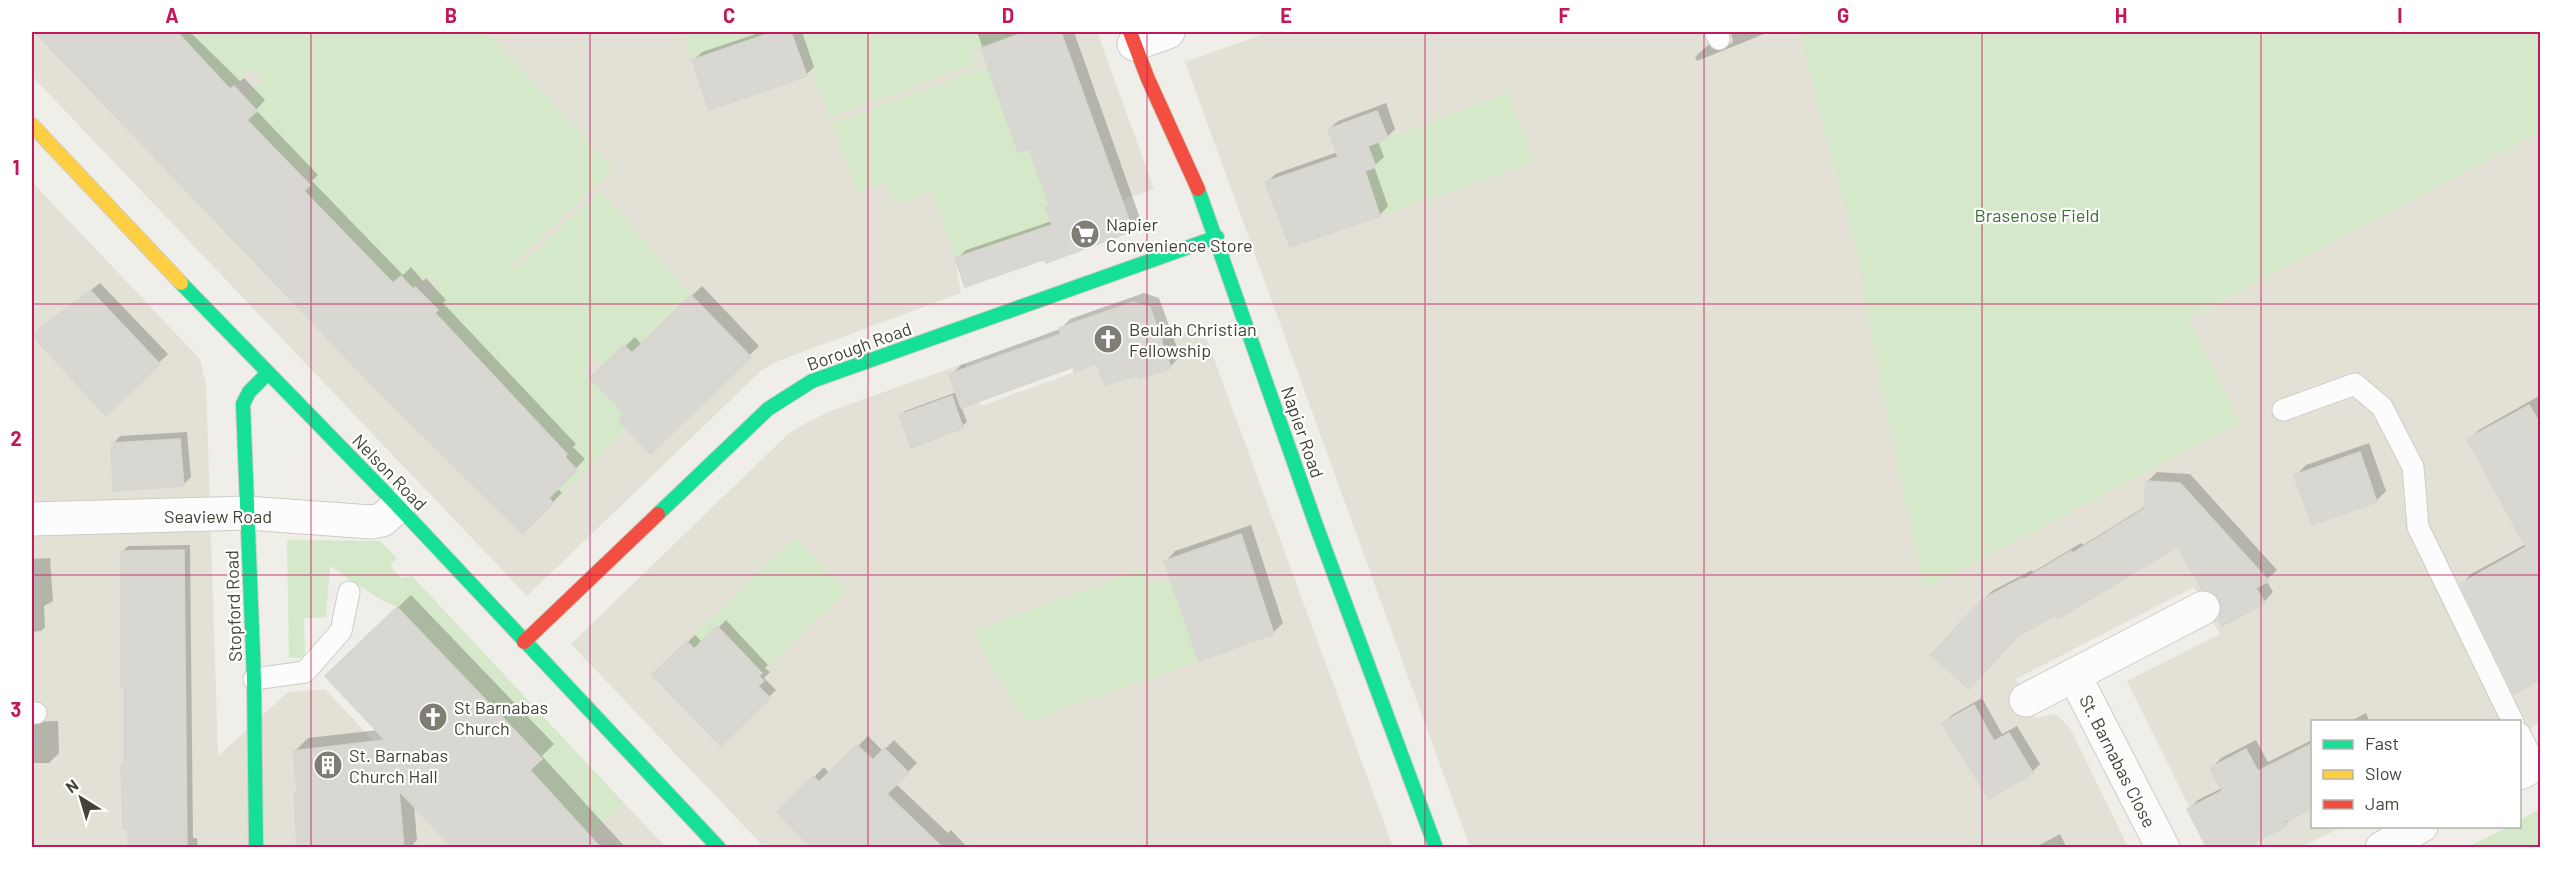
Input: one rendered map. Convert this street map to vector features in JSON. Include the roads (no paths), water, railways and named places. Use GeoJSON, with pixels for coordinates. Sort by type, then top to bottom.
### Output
{"type":"FeatureCollection","features":[{"type":"Feature","properties":{"kind":"street"},"geometry":{"type":"LineString","coordinates":[[1132,38],[1168,32]]}},
{"type":"Feature","properties":{"kind":"street","name":"Napier Road"},"geometry":{"type":"LineString","coordinates":[[1132,38],[1162,113],[1193,174],[1217,237],[1316,525],[1436,848]]}},
{"type":"Feature","properties":{"kind":"street","name":"Nelson Road"},"geometry":{"type":"LineString","coordinates":[[32,125],[398,506],[719,848]]}},
{"type":"Feature","properties":{"kind":"street","name":"Borough Road"},"geometry":{"type":"LineString","coordinates":[[524,642],[768,409],[813,381],[1217,237]]}},
{"type":"Feature","properties":{"kind":"street","name":"Stopford Road"},"geometry":{"type":"LineString","coordinates":[[256,848],[254,679],[243,404],[249,392],[268,373]]}},
{"type":"Feature","properties":{"kind":"street","name":"Seaview Road"},"geometry":{"type":"LineString","coordinates":[[32,519],[248,513],[375,522],[382,520],[398,506]]}},
{"type":"Feature","properties":{"kind":"street","name":"St. Barnabas Close"},"geometry":{"type":"LineString","coordinates":[[2026,700],[2204,608]]}},
{"type":"Feature","properties":{"kind":"street","name":"St. Barnabas Close"},"geometry":{"type":"LineString","coordinates":[[2074,675],[2163,848]]}},
{"type":"Feature","properties":{"kind":"street"},"geometry":{"type":"LineString","coordinates":[[2382,848],[2417,828]]}},
{"type":"Feature","properties":{"kind":"lane"},"geometry":{"type":"LineString","coordinates":[[2283,410],[2355,384],[2382,407],[2413,467],[2418,527],[2512,720]]}},
{"type":"Feature","properties":{"kind":"lane"},"geometry":{"type":"LineString","coordinates":[[254,679],[305,672],[341,631],[349,592]]}},
{"type":"Feature","properties":{"kind":"lane"},"geometry":{"type":"LineString","coordinates":[[2521,738],[2532,766]]}},
{"type":"Feature","properties":{"kind":"place","name":"Napier Convenience Store"},"geometry":{"type":"Point","coordinates":[1085,234]}},
{"type":"Feature","properties":{"kind":"place","name":"Beulah Christian Fellowship"},"geometry":{"type":"Point","coordinates":[1108,339]}},
{"type":"Feature","properties":{"kind":"place","name":"St Barnabas Church"},"geometry":{"type":"Point","coordinates":[433,717]}},
{"type":"Feature","properties":{"kind":"place","name":"St. Barnabas Church Hall"},"geometry":{"type":"Point","coordinates":[328,765]}},
{"type":"Feature","properties":{"kind":"park label","name":"Brasenose Field"},"geometry":{"type":"Point","coordinates":[2037,215]}}]}
